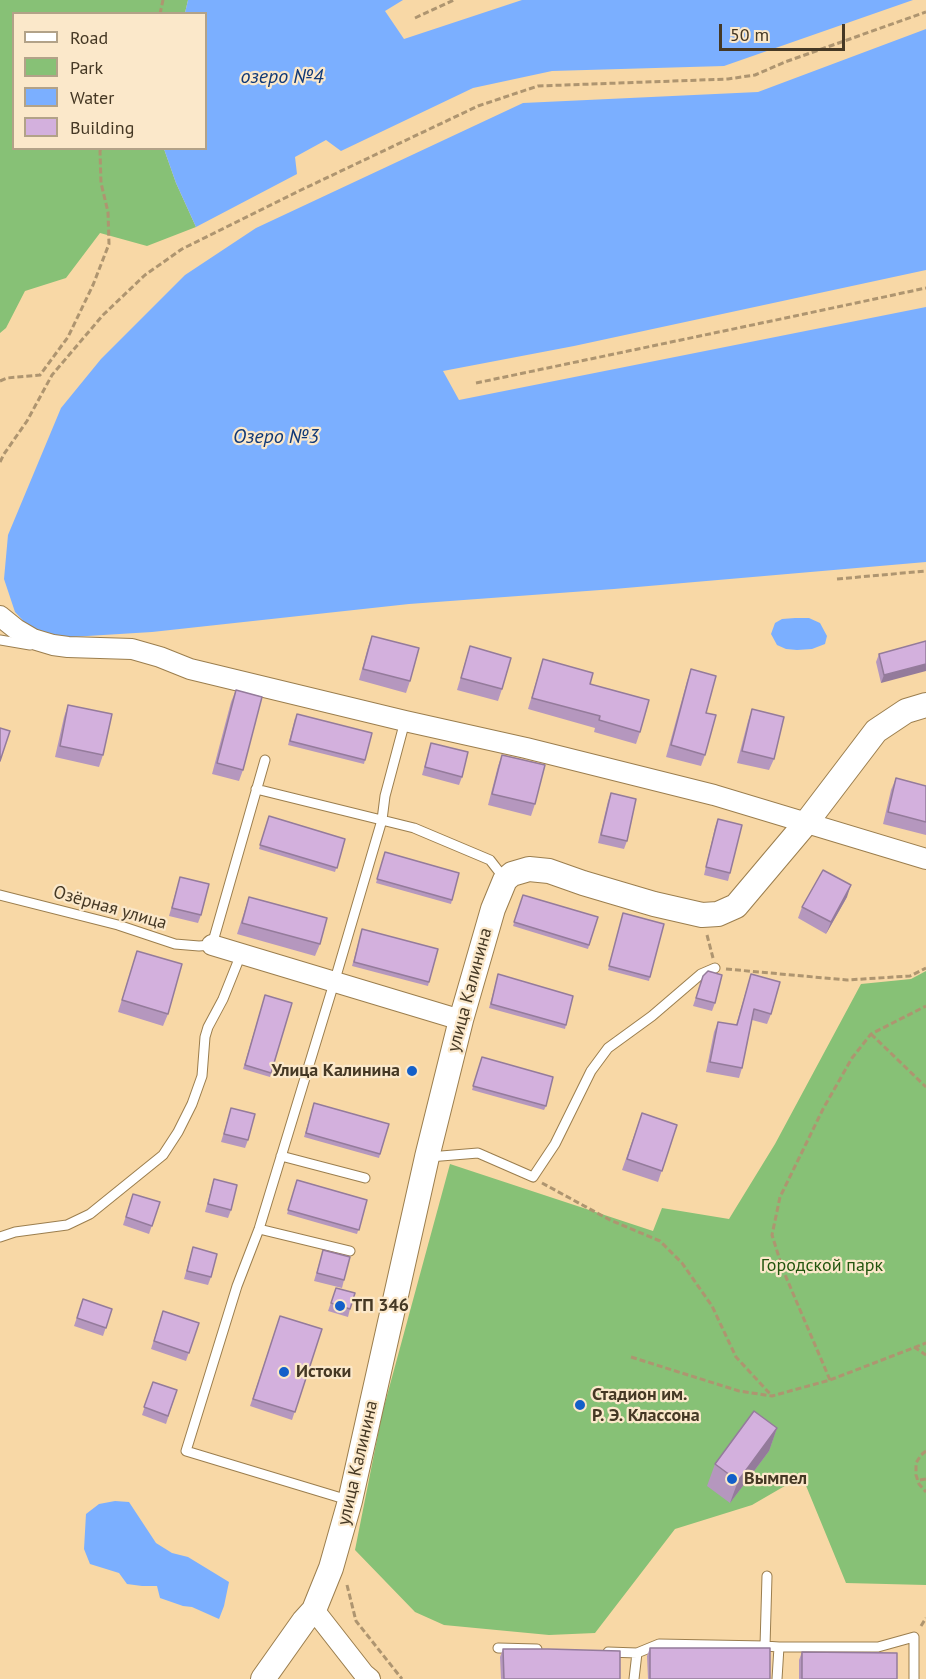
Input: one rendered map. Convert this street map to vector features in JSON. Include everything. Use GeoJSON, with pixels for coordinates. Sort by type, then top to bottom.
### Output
{"type":"FeatureCollection","features":[{"type":"Feature","properties":{"kind":"street"},"geometry":{"type":"LineString","coordinates":[[0,616],[33,639],[53,645],[132,649],[190,669],[714,795],[926,859]]}},
{"type":"Feature","properties":{"kind":"street"},"geometry":{"type":"LineString","coordinates":[[505,880],[512,874],[529,869],[549,871],[654,904],[702,915],[718,914],[736,906],[806,823],[876,731],[906,711],[926,705]]}},
{"type":"Feature","properties":{"kind":"street","name":"улица Калинина"},"geometry":{"type":"LineString","coordinates":[[263,1679],[314,1610],[331,1568],[350,1501],[427,1157],[461,1020],[493,909],[505,880]]}},
{"type":"Feature","properties":{"kind":"street"},"geometry":{"type":"LineString","coordinates":[[212,945],[461,1020]]}},
{"type":"Feature","properties":{"kind":"street"},"geometry":{"type":"LineString","coordinates":[[314,1610],[370,1679]]}},
{"type":"Feature","properties":{"kind":"lane"},"geometry":{"type":"LineString","coordinates":[[0,640],[41,646],[53,645]]}},
{"type":"Feature","properties":{"kind":"lane"},"geometry":{"type":"LineString","coordinates":[[350,1501],[186,1450],[237,1286],[259,1229],[334,983],[382,820],[385,796],[405,721]]}},
{"type":"Feature","properties":{"kind":"lane"},"geometry":{"type":"LineString","coordinates":[[212,945],[265,760]]}},
{"type":"Feature","properties":{"kind":"lane"},"geometry":{"type":"LineString","coordinates":[[256,789],[414,828],[490,860],[505,880]]}},
{"type":"Feature","properties":{"kind":"lane","name":"Озёрная улица"},"geometry":{"type":"LineString","coordinates":[[0,895],[117,925],[175,944],[212,945]]}},
{"type":"Feature","properties":{"kind":"lane"},"geometry":{"type":"LineString","coordinates":[[0,1238],[15,1233],[67,1225],[90,1214],[162,1155],[178,1132],[192,1104],[202,1076],[208,1027],[242,954]]}},
{"type":"Feature","properties":{"kind":"lane"},"geometry":{"type":"LineString","coordinates":[[427,1157],[478,1153],[533,1177],[555,1144],[591,1071],[608,1048],[652,1016],[701,974],[715,968]]}},
{"type":"Feature","properties":{"kind":"lane"},"geometry":{"type":"LineString","coordinates":[[281,1156],[365,1178]]}},
{"type":"Feature","properties":{"kind":"lane"},"geometry":{"type":"LineString","coordinates":[[259,1229],[350,1251]]}},
{"type":"Feature","properties":{"kind":"lane"},"geometry":{"type":"LineString","coordinates":[[765,1646],[767,1576]]}},
{"type":"Feature","properties":{"kind":"lane"},"geometry":{"type":"LineString","coordinates":[[602,1652],[637,1653],[659,1644],[878,1647],[914,1637],[914,1679]]}},
{"type":"Feature","properties":{"kind":"lane"},"geometry":{"type":"LineString","coordinates":[[777,1679],[780,1647]]}},
{"type":"Feature","properties":{"kind":"lane"},"geometry":{"type":"LineString","coordinates":[[498,1648],[544,1650]]}},
{"type":"Feature","properties":{"kind":"lane"},"geometry":{"type":"LineString","coordinates":[[634,1679],[637,1653]]}},
{"type":"Feature","properties":{"kind":"path"},"geometry":{"type":"LineString","coordinates":[[416,18],[454,0]]}},
{"type":"Feature","properties":{"kind":"path"},"geometry":{"type":"LineString","coordinates":[[0,462],[27,421],[52,375],[103,315],[145,275],[182,249],[301,190],[478,106],[538,86],[728,79],[754,75],[926,12]]}},
{"type":"Feature","properties":{"kind":"path"},"geometry":{"type":"LineString","coordinates":[[0,381],[7,378],[40,375],[68,337],[93,285],[109,244],[108,212],[101,183],[101,150]]}},
{"type":"Feature","properties":{"kind":"path"},"geometry":{"type":"LineString","coordinates":[[476,383],[926,288]]}},
{"type":"Feature","properties":{"kind":"path"},"geometry":{"type":"LineString","coordinates":[[837,579],[926,571]]}},
{"type":"Feature","properties":{"kind":"path"},"geometry":{"type":"LineString","coordinates":[[702,915],[715,968],[846,980],[910,976],[926,968]]}},
{"type":"Feature","properties":{"kind":"path"},"geometry":{"type":"LineString","coordinates":[[830,1380],[783,1270],[772,1235],[780,1197],[823,1108],[852,1058],[871,1034],[926,1006]]}},
{"type":"Feature","properties":{"kind":"path"},"geometry":{"type":"LineString","coordinates":[[871,1034],[926,1087]]}},
{"type":"Feature","properties":{"kind":"path"},"geometry":{"type":"LineString","coordinates":[[533,1177],[610,1220],[660,1241],[682,1263],[712,1306],[736,1357],[772,1396]]}},
{"type":"Feature","properties":{"kind":"path"},"geometry":{"type":"LineString","coordinates":[[631,1357],[739,1391],[772,1396],[830,1380],[926,1343]]}},
{"type":"Feature","properties":{"kind":"path"},"geometry":{"type":"LineString","coordinates":[[914,1347],[926,1354]]}},
{"type":"Feature","properties":{"kind":"path"},"geometry":{"type":"LineString","coordinates":[[926,1451],[916,1463],[919,1484],[926,1492]]}},
{"type":"Feature","properties":{"kind":"path"},"geometry":{"type":"LineString","coordinates":[[920,1480],[926,1479]]}},
{"type":"Feature","properties":{"kind":"path"},"geometry":{"type":"LineString","coordinates":[[346,1586],[356,1621],[402,1679]]}},
{"type":"Feature","properties":{"kind":"green space"},"geometry":{"type":"Polygon","coordinates":[[[0,0],[188,0],[185,12],[12,12],[12,150],[164,150],[196,227],[147,246],[100,233],[66,278],[25,291],[6,328],[0,333],[0,0]]]}},
{"type":"Feature","properties":{"kind":"green space","name":"Стадион им. Р. Э. Классона"},"geometry":{"type":"Polygon","coordinates":[[[926,971],[926,1585],[846,1583],[802,1476],[752,1505],[675,1529],[595,1633],[549,1635],[444,1625],[415,1612],[355,1550],[382,1414],[450,1164],[653,1231],[662,1208],[729,1219],[775,1144],[861,984],[911,979],[926,971]]]}},
{"type":"Feature","properties":{"kind":"water","name":"озеро №4"},"geometry":{"type":"Polygon","coordinates":[[[188,0],[403,0],[385,11],[404,39],[522,0],[913,0],[724,66],[552,71],[473,88],[341,151],[326,140],[295,157],[297,174],[196,227],[164,150],[207,150],[207,12],[185,12],[188,0]]]}},
{"type":"Feature","properties":{"kind":"water","name":"Озеро №3"},"geometry":{"type":"Polygon","coordinates":[[[926,29],[926,270],[574,346],[443,371],[459,400],[926,307],[926,562],[409,604],[152,632],[55,638],[30,628],[15,612],[4,579],[8,535],[61,408],[101,359],[185,275],[256,228],[523,103],[758,92],[926,29]]]}},
{"type":"Feature","properties":{"kind":"water"},"geometry":{"type":"Polygon","coordinates":[[[809,618],[820,623],[827,636],[825,644],[812,649],[797,650],[777,645],[771,634],[775,623],[782,619],[809,618]]]}},
{"type":"Feature","properties":{"kind":"water"},"geometry":{"type":"Polygon","coordinates":[[[115,1501],[129,1502],[156,1543],[172,1553],[188,1557],[229,1582],[219,1619],[192,1607],[160,1598],[157,1586],[127,1584],[119,1573],[90,1564],[84,1549],[86,1514],[99,1504],[115,1501]]]}},
{"type":"Feature","properties":{"kind":"building"},"geometry":{"type":"Polygon","coordinates":[[[372,636],[419,648],[410,681],[363,669],[372,636]]]}},
{"type":"Feature","properties":{"kind":"building"},"geometry":{"type":"Polygon","coordinates":[[[926,641],[926,664],[884,675],[879,654],[926,641]]]}},
{"type":"Feature","properties":{"kind":"building"},"geometry":{"type":"Polygon","coordinates":[[[470,646],[511,658],[502,689],[461,678],[470,646]]]}},
{"type":"Feature","properties":{"kind":"building"},"geometry":{"type":"Polygon","coordinates":[[[543,659],[593,673],[590,684],[649,700],[640,732],[599,720],[600,716],[532,698],[543,659]]]}},
{"type":"Feature","properties":{"kind":"building"},"geometry":{"type":"Polygon","coordinates":[[[691,669],[716,676],[706,713],[716,715],[705,755],[671,745],[691,669]]]}},
{"type":"Feature","properties":{"kind":"building"},"geometry":{"type":"Polygon","coordinates":[[[236,690],[262,697],[243,770],[217,763],[236,690]]]}},
{"type":"Feature","properties":{"kind":"building"},"geometry":{"type":"Polygon","coordinates":[[[68,705],[112,714],[103,755],[60,746],[68,705]]]}},
{"type":"Feature","properties":{"kind":"building"},"geometry":{"type":"Polygon","coordinates":[[[752,709],[784,717],[774,759],[742,751],[752,709]]]}},
{"type":"Feature","properties":{"kind":"building"},"geometry":{"type":"Polygon","coordinates":[[[297,714],[372,733],[365,760],[290,741],[297,714]]]}},
{"type":"Feature","properties":{"kind":"building"},"geometry":{"type":"Polygon","coordinates":[[[0,728],[10,731],[0,761],[0,728]]]}},
{"type":"Feature","properties":{"kind":"building"},"geometry":{"type":"Polygon","coordinates":[[[431,743],[468,752],[462,777],[425,767],[431,743]]]}},
{"type":"Feature","properties":{"kind":"building"},"geometry":{"type":"Polygon","coordinates":[[[502,755],[545,765],[535,804],[492,794],[502,755]]]}},
{"type":"Feature","properties":{"kind":"building"},"geometry":{"type":"Polygon","coordinates":[[[896,778],[926,786],[926,822],[888,812],[896,778]]]}},
{"type":"Feature","properties":{"kind":"building"},"geometry":{"type":"Polygon","coordinates":[[[611,793],[636,799],[627,841],[601,835],[611,793]]]}},
{"type":"Feature","properties":{"kind":"building"},"geometry":{"type":"Polygon","coordinates":[[[269,816],[345,839],[337,868],[260,845],[269,816]]]}},
{"type":"Feature","properties":{"kind":"building"},"geometry":{"type":"Polygon","coordinates":[[[718,819],[742,825],[730,873],[706,867],[718,819]]]}},
{"type":"Feature","properties":{"kind":"building"},"geometry":{"type":"Polygon","coordinates":[[[385,852],[459,873],[452,900],[377,879],[385,852]]]}},
{"type":"Feature","properties":{"kind":"building"},"geometry":{"type":"Polygon","coordinates":[[[823,870],[851,885],[831,922],[802,907],[823,870]]]}},
{"type":"Feature","properties":{"kind":"building"},"geometry":{"type":"Polygon","coordinates":[[[180,877],[209,884],[201,915],[172,908],[180,877]]]}},
{"type":"Feature","properties":{"kind":"building"},"geometry":{"type":"Polygon","coordinates":[[[523,895],[598,917],[589,945],[514,922],[523,895]]]}},
{"type":"Feature","properties":{"kind":"building"},"geometry":{"type":"Polygon","coordinates":[[[249,897],[327,918],[320,944],[242,923],[249,897]]]}},
{"type":"Feature","properties":{"kind":"building"},"geometry":{"type":"Polygon","coordinates":[[[623,913],[664,924],[650,977],[609,966],[623,913]]]}},
{"type":"Feature","properties":{"kind":"building"},"geometry":{"type":"Polygon","coordinates":[[[362,929],[438,949],[429,982],[354,962],[362,929]]]}},
{"type":"Feature","properties":{"kind":"building"},"geometry":{"type":"Polygon","coordinates":[[[137,951],[182,964],[168,1014],[122,1000],[137,951]]]}},
{"type":"Feature","properties":{"kind":"building"},"geometry":{"type":"Polygon","coordinates":[[[708,971],[722,975],[715,1003],[696,998],[703,976],[708,971]]]}},
{"type":"Feature","properties":{"kind":"building"},"geometry":{"type":"Polygon","coordinates":[[[498,974],[573,996],[566,1025],[491,1004],[498,974]]]}},
{"type":"Feature","properties":{"kind":"building"},"geometry":{"type":"Polygon","coordinates":[[[751,974],[780,982],[771,1014],[754,1009],[742,1068],[710,1062],[718,1022],[737,1025],[751,974]]]}},
{"type":"Feature","properties":{"kind":"building"},"geometry":{"type":"Polygon","coordinates":[[[265,995],[292,1003],[271,1073],[245,1065],[265,995]]]}},
{"type":"Feature","properties":{"kind":"building"},"geometry":{"type":"Polygon","coordinates":[[[482,1057],[553,1077],[546,1106],[473,1086],[482,1057]]]}},
{"type":"Feature","properties":{"kind":"building"},"geometry":{"type":"Polygon","coordinates":[[[314,1103],[389,1124],[380,1154],[306,1133],[314,1103]]]}},
{"type":"Feature","properties":{"kind":"building"},"geometry":{"type":"Polygon","coordinates":[[[231,1108],[255,1114],[248,1140],[224,1134],[231,1108]]]}},
{"type":"Feature","properties":{"kind":"building"},"geometry":{"type":"Polygon","coordinates":[[[642,1113],[677,1125],[662,1171],[627,1159],[642,1113]]]}},
{"type":"Feature","properties":{"kind":"building"},"geometry":{"type":"Polygon","coordinates":[[[214,1179],[237,1185],[231,1210],[208,1204],[214,1179]]]}},
{"type":"Feature","properties":{"kind":"building"},"geometry":{"type":"Polygon","coordinates":[[[297,1180],[367,1200],[359,1230],[288,1210],[297,1180]]]}},
{"type":"Feature","properties":{"kind":"building"},"geometry":{"type":"Polygon","coordinates":[[[133,1194],[160,1202],[152,1226],[126,1217],[133,1194]]]}},
{"type":"Feature","properties":{"kind":"building"},"geometry":{"type":"Polygon","coordinates":[[[193,1247],[217,1254],[211,1277],[187,1271],[193,1247]]]}},
{"type":"Feature","properties":{"kind":"building"},"geometry":{"type":"Polygon","coordinates":[[[323,1250],[350,1257],[344,1280],[317,1273],[323,1250]]]}},
{"type":"Feature","properties":{"kind":"building"},"geometry":{"type":"Polygon","coordinates":[[[336,1288],[355,1293],[350,1309],[331,1303],[336,1288]]]}},
{"type":"Feature","properties":{"kind":"building"},"geometry":{"type":"Polygon","coordinates":[[[83,1299],[112,1309],[106,1328],[77,1318],[83,1299]]]}},
{"type":"Feature","properties":{"kind":"building"},"geometry":{"type":"Polygon","coordinates":[[[163,1311],[199,1323],[189,1353],[154,1341],[163,1311]]]}},
{"type":"Feature","properties":{"kind":"building","name":"Истоки"},"geometry":{"type":"Polygon","coordinates":[[[280,1316],[322,1329],[295,1412],[253,1399],[280,1316]]]}},
{"type":"Feature","properties":{"kind":"building"},"geometry":{"type":"Polygon","coordinates":[[[153,1382],[177,1390],[168,1416],[144,1407],[153,1382]]]}},
{"type":"Feature","properties":{"kind":"building"},"geometry":{"type":"Polygon","coordinates":[[[754,1411],[777,1428],[738,1481],[715,1464],[754,1411]]]}},
{"type":"Feature","properties":{"kind":"building"},"geometry":{"type":"Polygon","coordinates":[[[650,1648],[770,1648],[770,1679],[650,1679],[650,1648]]]}},
{"type":"Feature","properties":{"kind":"building"},"geometry":{"type":"Polygon","coordinates":[[[503,1649],[620,1651],[620,1679],[504,1679],[503,1649]]]}},
{"type":"Feature","properties":{"kind":"building"},"geometry":{"type":"Polygon","coordinates":[[[802,1652],[897,1653],[897,1679],[802,1679],[802,1652]]]}},
{"type":"Feature","properties":{"kind":"place","name":"Улица Калинина"},"geometry":{"type":"Point","coordinates":[412,1071]}},
{"type":"Feature","properties":{"kind":"place","name":"ТП 346"},"geometry":{"type":"Point","coordinates":[340,1306]}},
{"type":"Feature","properties":{"kind":"place","name":"Истоки"},"geometry":{"type":"Point","coordinates":[284,1372]}},
{"type":"Feature","properties":{"kind":"place","name":"Стадион им. Р. Э. Классона"},"geometry":{"type":"Point","coordinates":[580,1405]}},
{"type":"Feature","properties":{"kind":"place","name":"Вымпел"},"geometry":{"type":"Point","coordinates":[732,1479]}},
{"type":"Feature","properties":{"kind":"park label","name":"Городской парк"},"geometry":{"type":"Point","coordinates":[822,1266]}}]}
